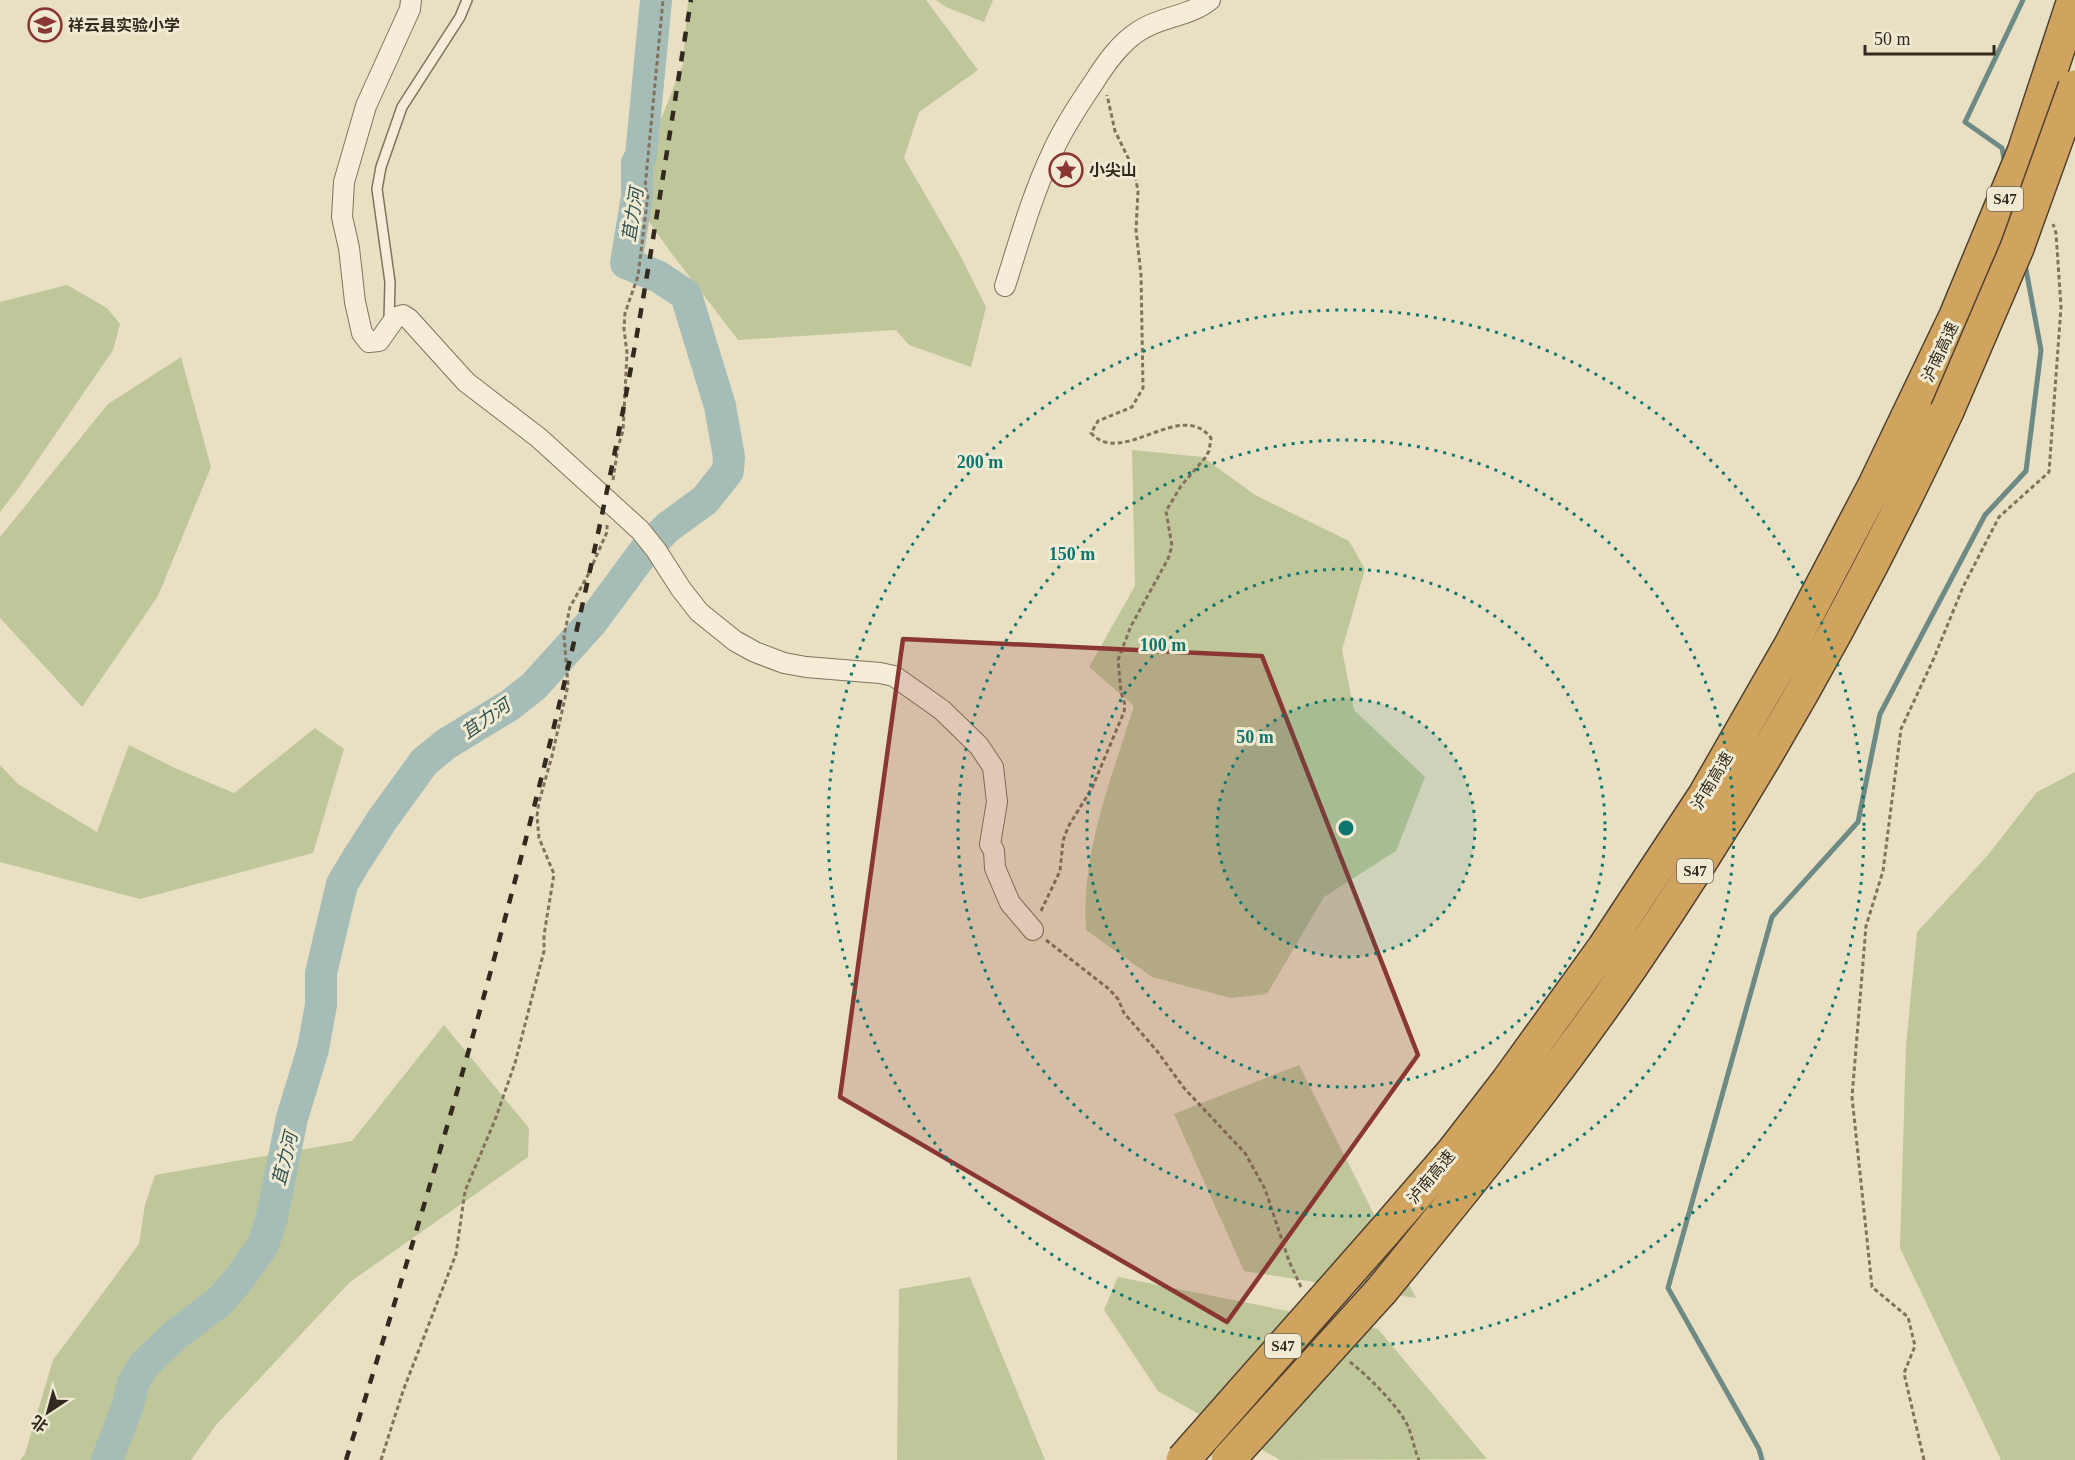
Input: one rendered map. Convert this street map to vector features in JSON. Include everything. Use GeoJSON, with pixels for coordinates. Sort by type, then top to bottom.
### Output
{"type":"FeatureCollection","features":[{"type":"Feature","properties":{"kind":"highway","name":"泸南高速"},"geometry":{"type":"LineString","coordinates":[[1228,1460],[1381,1291],[1554,1074],[1631,967],[1696,868],[1732,812],[1820,661],[1904,500],[1934,402],[1956,316],[2024,152],[2074,0]]}},
{"type":"Feature","properties":{"kind":"highway","name":"泸南高速"},"geometry":{"type":"LineString","coordinates":[[1183,1460],[1453,1152],[1604,948],[1663,860],[1705,795],[1934,402],[2017,248],[2075,87]]}},
{"type":"Feature","properties":{"kind":"street"},"geometry":{"type":"LineString","coordinates":[[411,0],[410,9],[366,106],[344,182],[341,206],[349,248],[354,302],[362,333],[369,342],[376,342],[399,315],[408,319],[466,382],[539,438],[640,530],[699,612],[748,649],[795,665],[894,676],[942,710],[979,746],[993,766],[997,802],[990,844],[994,851],[995,868],[1010,903],[1033,930]]}},
{"type":"Feature","properties":{"kind":"street"},"geometry":{"type":"LineString","coordinates":[[1005,286],[1032,203],[1052,152],[1085,94],[1106,63],[1138,31],[1154,23],[1190,12],[1210,0]]}},
{"type":"Feature","properties":{"kind":"lane"},"geometry":{"type":"LineString","coordinates":[[389,329],[390,282],[377,189],[381,167],[402,107],[460,17],[467,0]]}},
{"type":"Feature","properties":{"kind":"path"},"geometry":{"type":"LineString","coordinates":[[381,1460],[403,1391],[456,1254],[465,1191],[495,1120],[514,1063],[544,951],[544,935],[554,873],[539,838],[537,816],[568,685],[564,636],[570,607],[588,575],[606,532],[618,447],[623,431],[627,353],[624,314],[638,276],[648,194],[645,188],[663,0]]}},
{"type":"Feature","properties":{"kind":"path"},"geometry":{"type":"LineString","coordinates":[[1106,63],[1103,80],[1115,131],[1134,170],[1138,191],[1136,230],[1141,275],[1143,388],[1132,407],[1098,422],[1090,433],[1101,442],[1115,444],[1172,427],[1187,426],[1201,428],[1211,438],[1209,451],[1205,458],[1177,492],[1167,511],[1172,546],[1168,560],[1131,626],[1118,660],[1124,712],[1092,788],[1068,827],[1063,841],[1060,871],[1033,930],[1109,989],[1184,1088],[1245,1153],[1265,1189],[1303,1291]]}},
{"type":"Feature","properties":{"kind":"path"},"geometry":{"type":"LineString","coordinates":[[1924,1460],[1904,1373],[1915,1346],[1908,1317],[1872,1287],[1852,1097],[1866,926],[1883,871],[1900,729],[1934,658],[1963,587],[1999,517],[2049,472],[2061,307],[2056,232],[2053,223]]}},
{"type":"Feature","properties":{"kind":"path"},"geometry":{"type":"LineString","coordinates":[[1344,1356],[1368,1376],[1397,1409],[1409,1427],[1413,1448],[1419,1460]]}},
{"type":"Feature","properties":{"kind":"highlighted area"},"geometry":{"type":"Polygon","coordinates":[[[903,639],[1262,656],[1418,1055],[1227,1322],[840,1097],[903,639]]]}},
{"type":"Feature","properties":{"kind":"green space"},"geometry":{"type":"Polygon","coordinates":[[[688,0],[926,0],[978,70],[919,112],[904,158],[960,255],[986,307],[971,367],[909,345],[896,330],[738,340],[669,250],[631,195],[683,64],[688,0]]]}},
{"type":"Feature","properties":{"kind":"green space"},"geometry":{"type":"Polygon","coordinates":[[[936,0],[993,0],[984,22],[946,7],[936,0]]]}},
{"type":"Feature","properties":{"kind":"green space"},"geometry":{"type":"Polygon","coordinates":[[[67,285],[107,308],[120,324],[113,350],[0,512],[0,302],[67,285]]]}},
{"type":"Feature","properties":{"kind":"green space"},"geometry":{"type":"Polygon","coordinates":[[[181,357],[211,467],[158,596],[82,707],[0,618],[0,537],[108,404],[181,357]]]}},
{"type":"Feature","properties":{"kind":"green space"},"geometry":{"type":"Polygon","coordinates":[[[1132,450],[1203,457],[1255,495],[1349,541],[1365,569],[1342,650],[1354,710],[1425,777],[1396,851],[1324,897],[1267,994],[1231,998],[1152,977],[1086,930],[1088,872],[1093,844],[1107,789],[1134,706],[1089,667],[1135,586],[1132,450]]]}},
{"type":"Feature","properties":{"kind":"green space"},"geometry":{"type":"Polygon","coordinates":[[[315,728],[344,749],[313,853],[140,899],[0,862],[0,765],[18,784],[97,832],[129,745],[177,769],[234,793],[315,728]]]}},
{"type":"Feature","properties":{"kind":"green space"},"geometry":{"type":"Polygon","coordinates":[[[2075,772],[2075,1460],[2001,1460],[1900,1248],[1906,1046],[1917,932],[1988,855],[2037,792],[2075,772]]]}},
{"type":"Feature","properties":{"kind":"green space"},"geometry":{"type":"Polygon","coordinates":[[[444,1025],[529,1128],[528,1157],[350,1282],[216,1425],[191,1460],[20,1460],[25,1454],[53,1360],[139,1244],[145,1205],[155,1175],[352,1141],[444,1025]]]}},
{"type":"Feature","properties":{"kind":"green space"},"geometry":{"type":"Polygon","coordinates":[[[1299,1065],[1416,1298],[1244,1271],[1174,1114],[1299,1065]]]}},
{"type":"Feature","properties":{"kind":"green space"},"geometry":{"type":"Polygon","coordinates":[[[970,1277],[1045,1460],[897,1460],[899,1289],[970,1277]]]}},
{"type":"Feature","properties":{"kind":"green space"},"geometry":{"type":"Polygon","coordinates":[[[1118,1277],[1378,1329],[1487,1459],[1280,1460],[1158,1391],[1104,1310],[1118,1277]]]}},
{"type":"Feature","properties":{"kind":"waterway","name":"苴力河"},"geometry":{"type":"LineString","coordinates":[[107,1460],[128,1405],[133,1383],[144,1365],[173,1337],[220,1301],[263,1245],[272,1217],[292,1118],[313,1049],[321,1005],[321,973],[342,884],[357,859],[424,762],[446,744],[510,705],[534,686],[592,622],[646,549],[668,527],[705,500],[728,471],[729,457],[720,406],[686,295],[659,277],[626,263],[637,196],[637,163],[641,156],[656,0]]}},
{"type":"Feature","properties":{"kind":"waterway"},"geometry":{"type":"LineString","coordinates":[[2005,164],[2002,148],[1965,122],[2023,0]]}},
{"type":"Feature","properties":{"kind":"waterway"},"geometry":{"type":"LineString","coordinates":[[1762,1460],[1759,1449],[1668,1288],[1772,917],[1858,822],[1880,714],[1985,515],[2026,471],[2041,350],[2025,264]]}},
{"type":"Feature","properties":{"kind":"railway"},"geometry":{"type":"LineString","coordinates":[[346,1460],[458,1089],[493,964],[557,714],[624,404],[645,289],[691,0]]}},
{"type":"Feature","properties":{"kind":"place","name":"祥云县实验小学"},"geometry":{"type":"Point","coordinates":[45,25]}},
{"type":"Feature","properties":{"kind":"place","name":"小尖山"},"geometry":{"type":"Point","coordinates":[1066,170]}}]}
